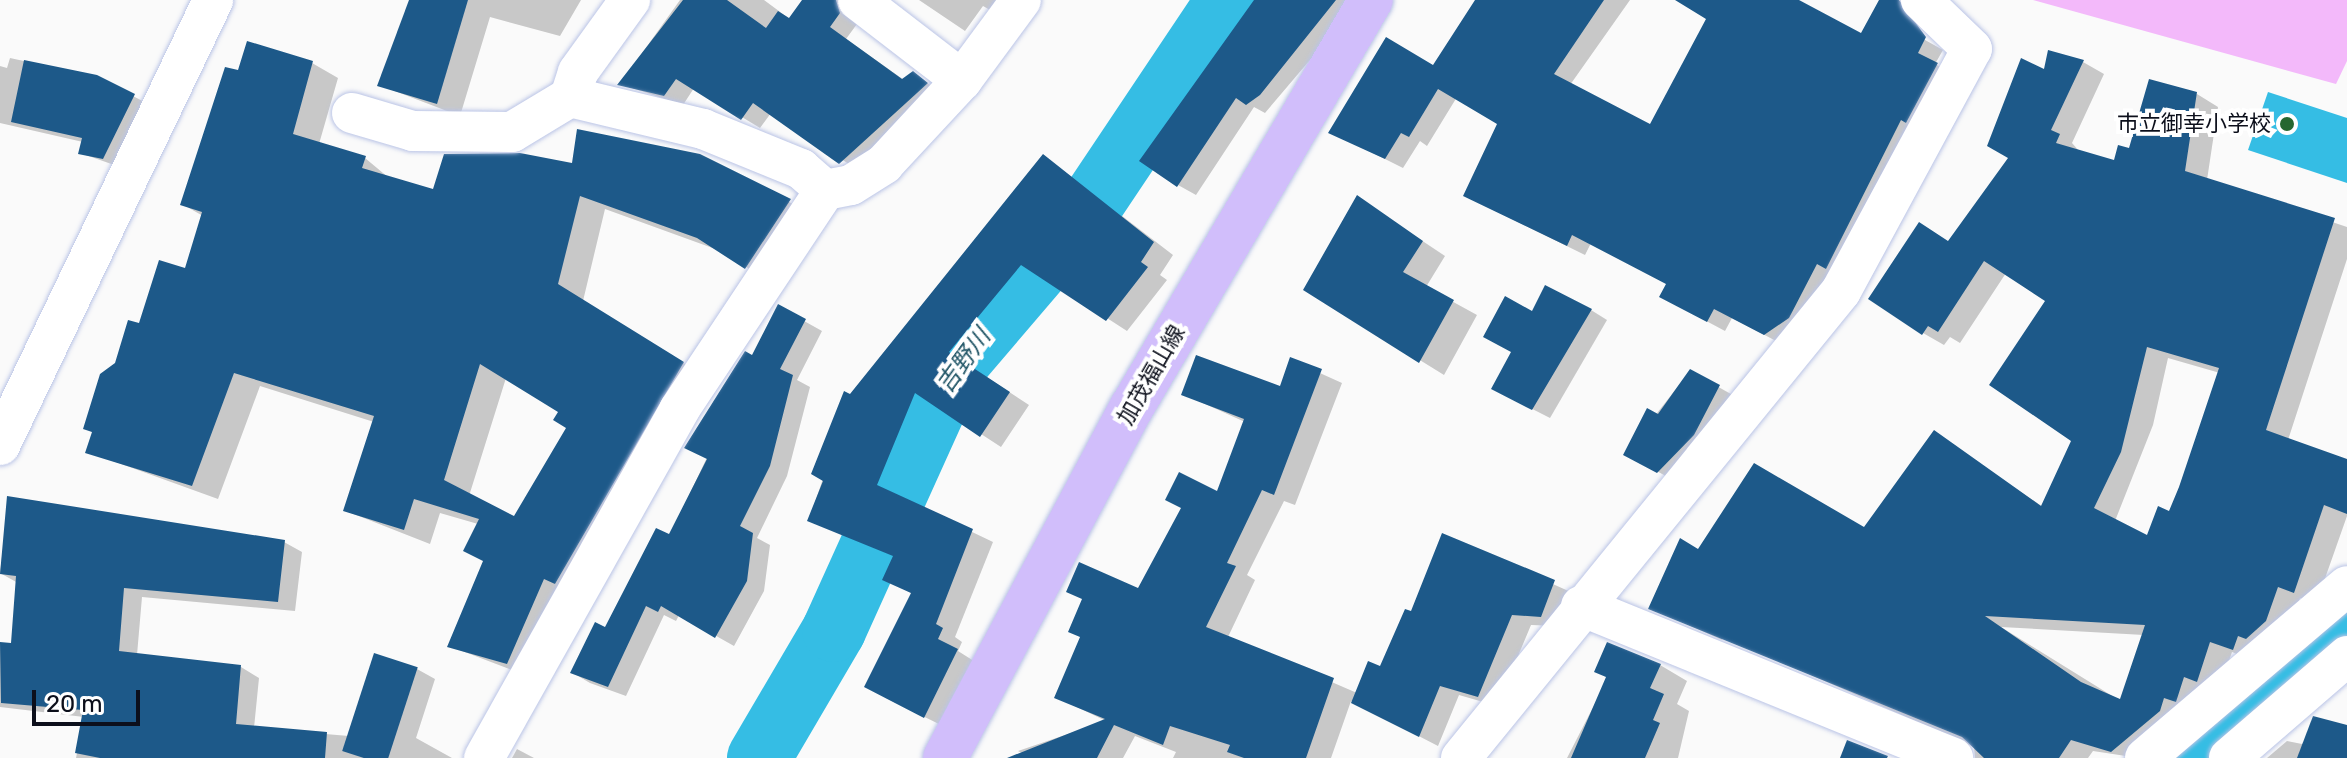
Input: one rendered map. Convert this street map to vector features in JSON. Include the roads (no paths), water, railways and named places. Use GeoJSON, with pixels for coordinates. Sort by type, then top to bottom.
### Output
{"type":"FeatureCollection","features":[{"type":"Feature","properties":{"kind":"main road","name":"加茂福山線"},"geometry":{"type":"LineString","coordinates":[[945,758],[1132,407],[1371,0]]}},
{"type":"Feature","properties":{"kind":"street"},"geometry":{"type":"LineString","coordinates":[[0,445],[213,0]]}},
{"type":"Feature","properties":{"kind":"street"},"geometry":{"type":"LineString","coordinates":[[352,113],[413,131],[470,136],[512,132],[570,97],[578,72],[630,0]]}},
{"type":"Feature","properties":{"kind":"street"},"geometry":{"type":"LineString","coordinates":[[858,0],[962,80]]}},
{"type":"Feature","properties":{"kind":"street"},"geometry":{"type":"LineString","coordinates":[[484,758],[679,410],[825,190],[851,185],[884,164],[962,80],[1021,0]]}},
{"type":"Feature","properties":{"kind":"street"},"geometry":{"type":"LineString","coordinates":[[1461,758],[1581,606],[1841,291],[1972,49],[1921,0]]}},
{"type":"Feature","properties":{"kind":"street"},"geometry":{"type":"LineString","coordinates":[[570,97],[703,129],[801,169],[825,190]]}},
{"type":"Feature","properties":{"kind":"street"},"geometry":{"type":"LineString","coordinates":[[2145,758],[2347,586]]}},
{"type":"Feature","properties":{"kind":"street"},"geometry":{"type":"LineString","coordinates":[[1581,606],[1953,758]]}},
{"type":"Feature","properties":{"kind":"street"},"geometry":{"type":"LineString","coordinates":[[2229,758],[2347,656]]}},
{"type":"Feature","properties":{"kind":"water"},"geometry":{"type":"Polygon","coordinates":[[[2268,92],[2347,118],[2347,183],[2248,150],[2268,92]]]}},
{"type":"Feature","properties":{"kind":"waterway","name":"吉野川"},"geometry":{"type":"LineString","coordinates":[[759,758],[834,630],[952,369],[1087,211],[1228,0]]}},
{"type":"Feature","properties":{"kind":"waterway"},"geometry":{"type":"LineString","coordinates":[[2179,758],[2347,614]]}},
{"type":"Feature","properties":{"kind":"place","name":"市立御幸小学校"},"geometry":{"type":"Point","coordinates":[2287,124]}}]}
